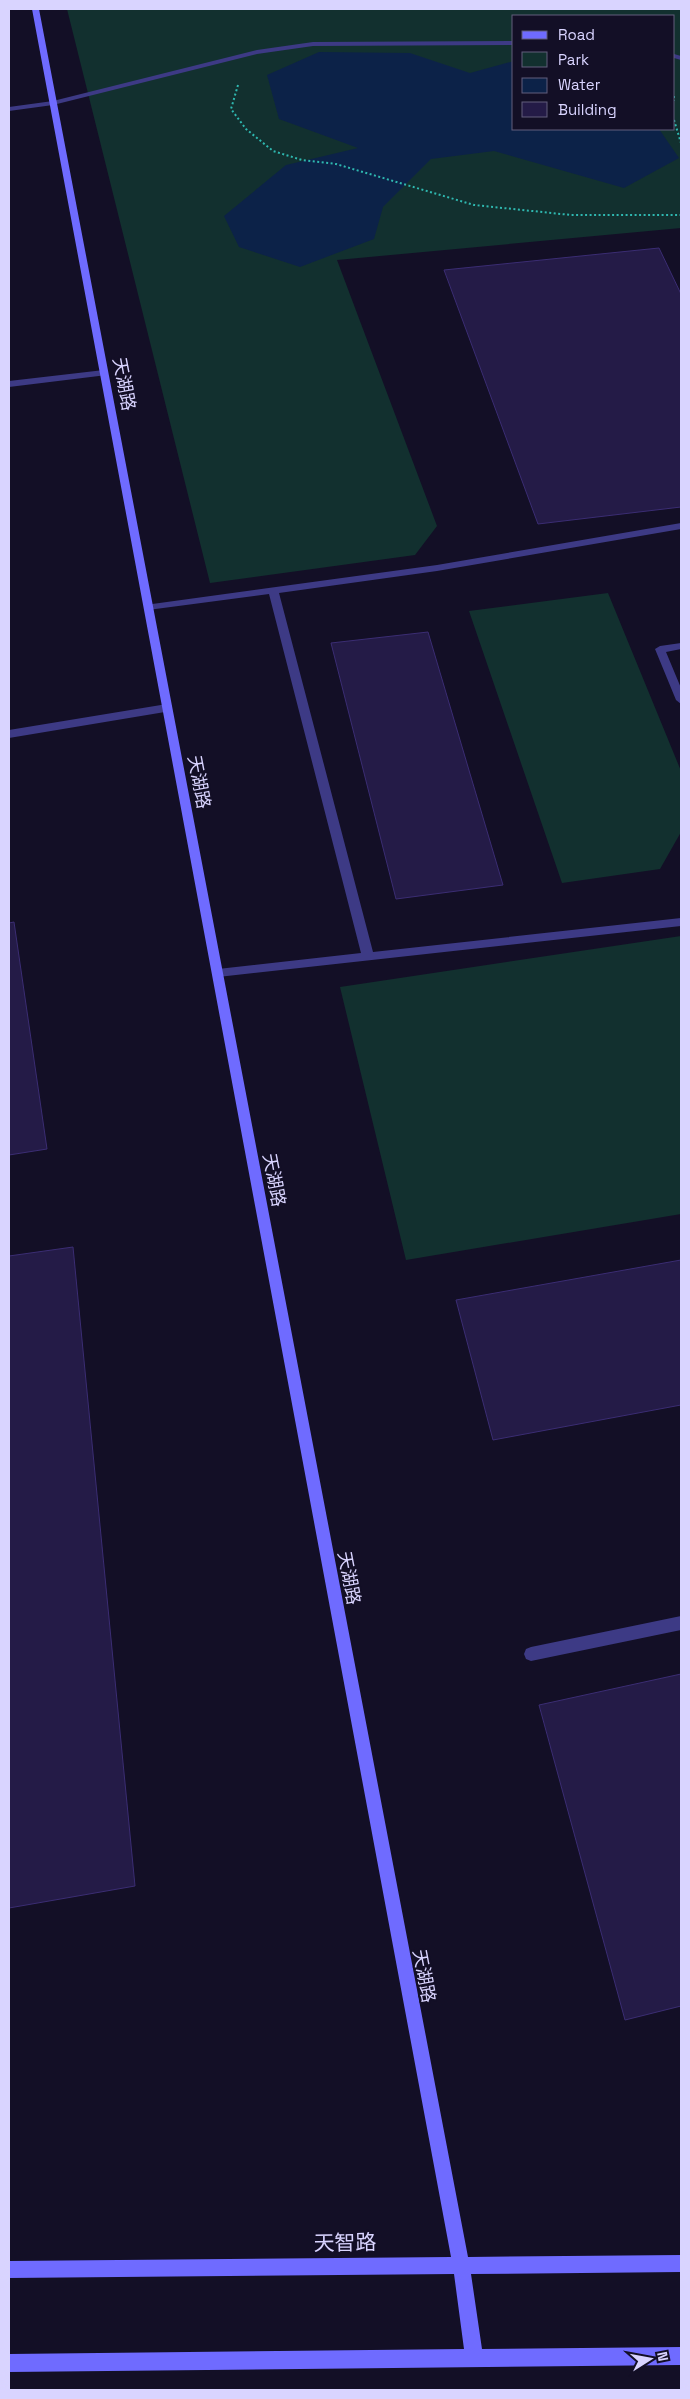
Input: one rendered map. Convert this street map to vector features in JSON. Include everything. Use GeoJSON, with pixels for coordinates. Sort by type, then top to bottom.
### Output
{"type":"FeatureCollection","features":[{"type":"Feature","properties":{"kind":"street","name":"天湖路"},"geometry":{"type":"LineString","coordinates":[[35,9],[461,2264],[474,2358]]}},
{"type":"Feature","properties":{"kind":"street","name":"天智路"},"geometry":{"type":"LineString","coordinates":[[9,2270],[681,2263]]}},
{"type":"Feature","properties":{"kind":"street"},"geometry":{"type":"LineString","coordinates":[[9,2363],[681,2356]]}},
{"type":"Feature","properties":{"kind":"lane"},"geometry":{"type":"LineString","coordinates":[[9,110],[53,103],[267,51],[313,44],[512,43]]}},
{"type":"Feature","properties":{"kind":"lane"},"geometry":{"type":"LineString","coordinates":[[9,384],[104,373]]}},
{"type":"Feature","properties":{"kind":"lane"},"geometry":{"type":"LineString","coordinates":[[148,607],[437,568],[681,526]]}},
{"type":"Feature","properties":{"kind":"lane"},"geometry":{"type":"LineString","coordinates":[[273,590],[368,956]]}},
{"type":"Feature","properties":{"kind":"lane"},"geometry":{"type":"LineString","coordinates":[[681,646],[660,649],[681,700]]}},
{"type":"Feature","properties":{"kind":"lane"},"geometry":{"type":"LineString","coordinates":[[9,734],[166,708]]}},
{"type":"Feature","properties":{"kind":"lane"},"geometry":{"type":"LineString","coordinates":[[218,973],[681,922]]}},
{"type":"Feature","properties":{"kind":"lane"},"geometry":{"type":"LineString","coordinates":[[531,1654],[681,1623]]}},
{"type":"Feature","properties":{"kind":"path"},"geometry":{"type":"LineString","coordinates":[[267,51],[246,70],[237,88],[231,109],[246,129],[273,151],[302,160],[336,164],[474,205],[571,216],[681,215]]}},
{"type":"Feature","properties":{"kind":"path"},"geometry":{"type":"LineString","coordinates":[[675,123],[681,143]]}},
{"type":"Feature","properties":{"kind":"green space"},"geometry":{"type":"Polygon","coordinates":[[[67,9],[681,9],[681,228],[337,260],[437,526],[415,555],[210,583],[67,9]]]}},
{"type":"Feature","properties":{"kind":"green space"},"geometry":{"type":"Polygon","coordinates":[[[608,593],[681,771],[681,832],[660,869],[562,883],[469,611],[608,593]]]}},
{"type":"Feature","properties":{"kind":"green space"},"geometry":{"type":"Polygon","coordinates":[[[681,936],[681,1214],[406,1260],[340,987],[681,936]]]}},
{"type":"Feature","properties":{"kind":"water"},"geometry":{"type":"Polygon","coordinates":[[[319,52],[410,53],[470,73],[512,62],[512,130],[660,130],[679,158],[624,188],[494,151],[431,159],[383,207],[374,239],[300,267],[239,247],[224,216],[286,165],[358,148],[279,119],[267,75],[319,52]]]}},
{"type":"Feature","properties":{"kind":"building"},"geometry":{"type":"Polygon","coordinates":[[[659,248],[681,294],[681,507],[538,524],[444,270],[659,248]]]}},
{"type":"Feature","properties":{"kind":"building"},"geometry":{"type":"Polygon","coordinates":[[[428,632],[503,885],[396,899],[331,643],[428,632]]]}},
{"type":"Feature","properties":{"kind":"building"},"geometry":{"type":"Polygon","coordinates":[[[14,922],[47,1149],[9,1155],[9,923],[14,922]]]}},
{"type":"Feature","properties":{"kind":"building"},"geometry":{"type":"Polygon","coordinates":[[[73,1247],[135,1886],[9,1908],[9,1256],[73,1247]]]}},
{"type":"Feature","properties":{"kind":"building"},"geometry":{"type":"Polygon","coordinates":[[[681,1260],[681,1405],[493,1440],[456,1300],[681,1260]]]}},
{"type":"Feature","properties":{"kind":"building"},"geometry":{"type":"Polygon","coordinates":[[[681,1674],[681,2006],[625,2020],[539,1705],[681,1674]]]}}]}
